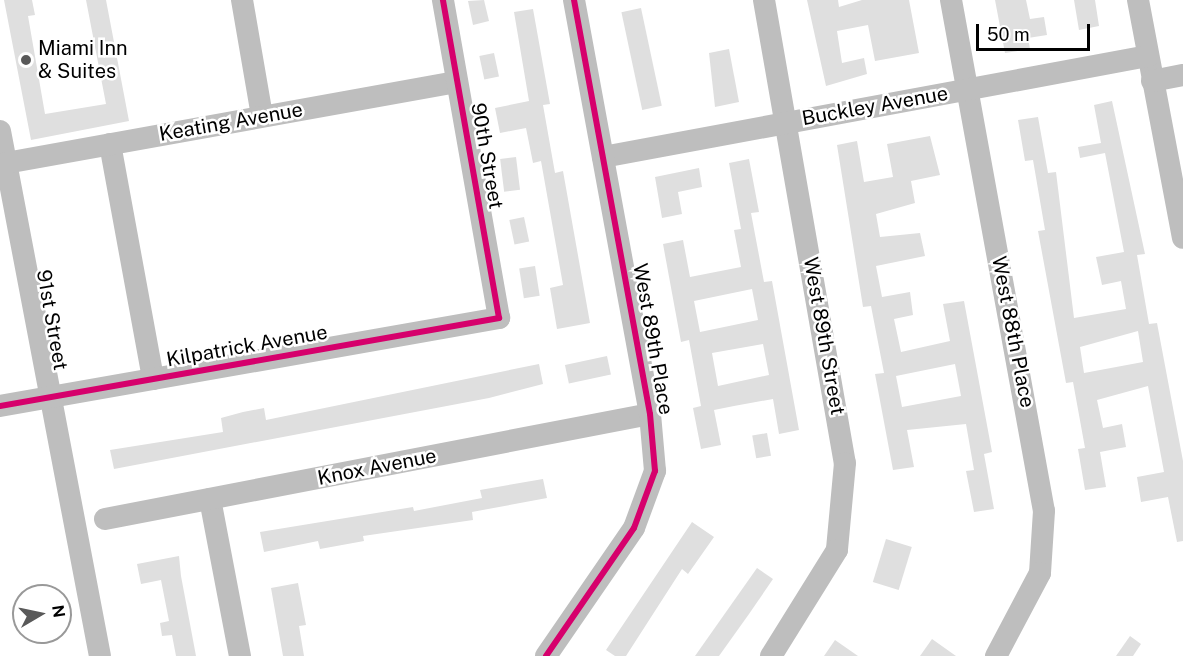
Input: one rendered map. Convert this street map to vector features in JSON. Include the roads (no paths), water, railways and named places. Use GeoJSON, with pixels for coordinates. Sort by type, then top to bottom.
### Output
{"type":"FeatureCollection","features":[{"type":"Feature","properties":{"kind":"street"},"geometry":{"type":"LineString","coordinates":[[242,0],[262,117]]}},
{"type":"Feature","properties":{"kind":"street","name":"90th Street"},"geometry":{"type":"LineString","coordinates":[[443,0],[499,318]]}},
{"type":"Feature","properties":{"kind":"street","name":"West 89th Place"},"geometry":{"type":"LineString","coordinates":[[546,656],[644,510],[655,471],[650,414],[574,0]]}},
{"type":"Feature","properties":{"kind":"street","name":"West 89th Street"},"geometry":{"type":"LineString","coordinates":[[764,0],[842,434],[846,495],[843,526],[826,573],[771,656]]}},
{"type":"Feature","properties":{"kind":"street","name":"West 88th Place"},"geometry":{"type":"LineString","coordinates":[[951,0],[1044,511],[1040,573],[996,656]]}},
{"type":"Feature","properties":{"kind":"street"},"geometry":{"type":"LineString","coordinates":[[1138,0],[1183,238]]}},
{"type":"Feature","properties":{"kind":"street","name":"Buckley Avenue"},"geometry":{"type":"LineString","coordinates":[[603,157],[1148,56]]}},
{"type":"Feature","properties":{"kind":"street"},"geometry":{"type":"LineString","coordinates":[[1152,81],[1183,75]]}},
{"type":"Feature","properties":{"kind":"street","name":"Keating Avenue"},"geometry":{"type":"LineString","coordinates":[[6,163],[457,81]]}},
{"type":"Feature","properties":{"kind":"street","name":"91st Street"},"geometry":{"type":"LineString","coordinates":[[0,131],[100,656]]}},
{"type":"Feature","properties":{"kind":"street"},"geometry":{"type":"LineString","coordinates":[[110,144],[153,379]]}},
{"type":"Feature","properties":{"kind":"street","name":"Kilpatrick Avenue"},"geometry":{"type":"LineString","coordinates":[[0,406],[499,318]]}},
{"type":"Feature","properties":{"kind":"street","name":"Knox Avenue"},"geometry":{"type":"LineString","coordinates":[[105,519],[650,414]]}},
{"type":"Feature","properties":{"kind":"street"},"geometry":{"type":"LineString","coordinates":[[210,499],[240,656]]}},
{"type":"Feature","properties":{"kind":"place","name":"Miami Inn & Suites"},"geometry":{"type":"Point","coordinates":[26,60]}}]}
